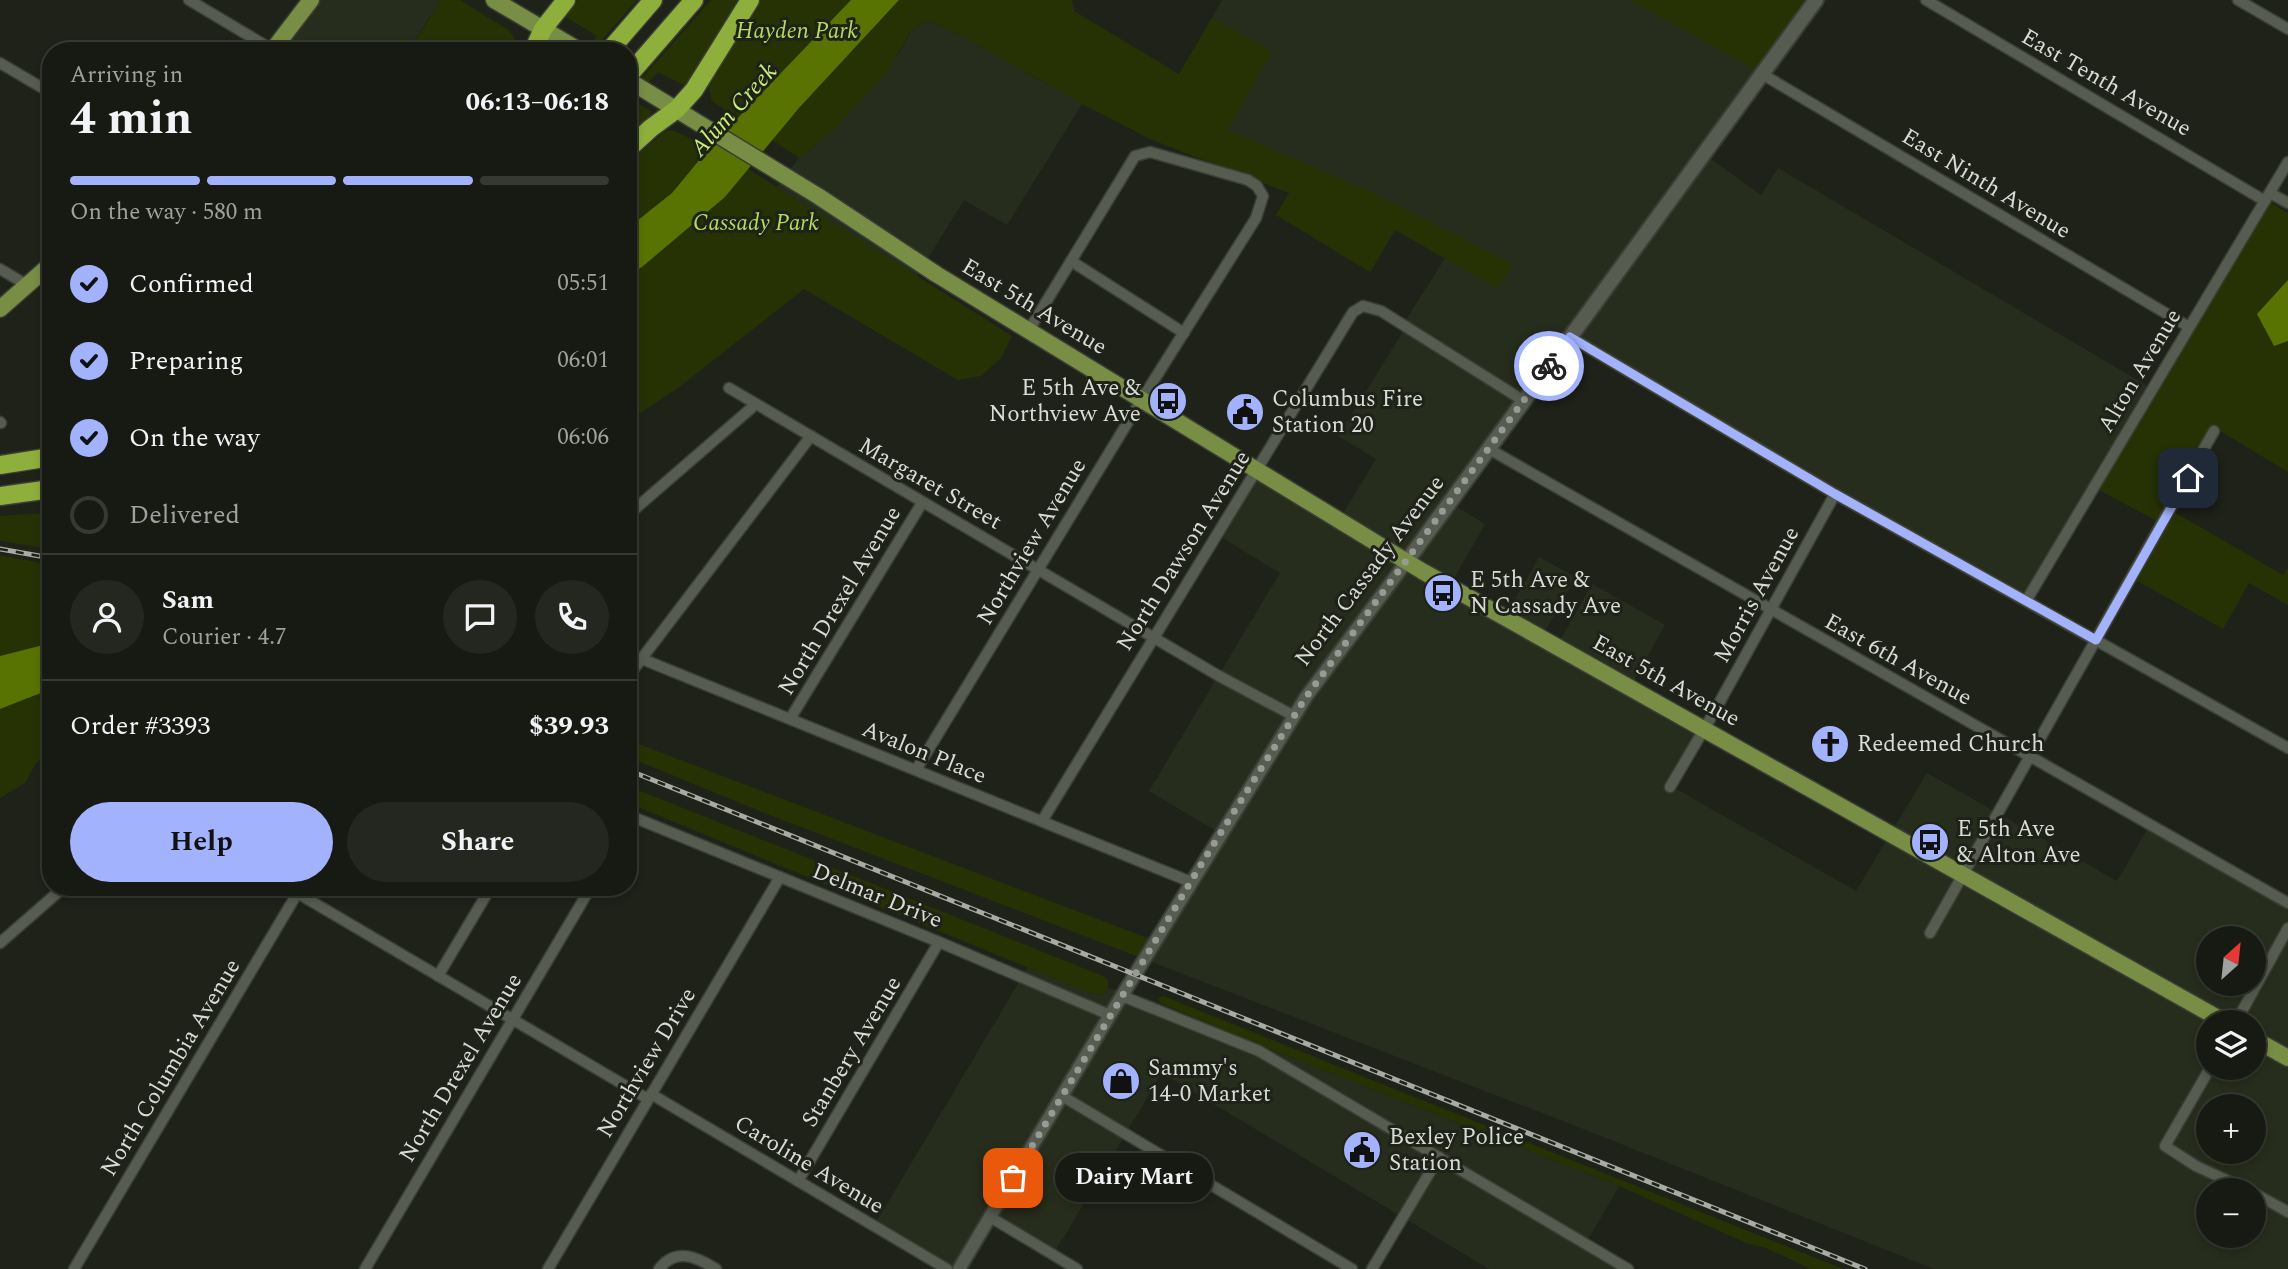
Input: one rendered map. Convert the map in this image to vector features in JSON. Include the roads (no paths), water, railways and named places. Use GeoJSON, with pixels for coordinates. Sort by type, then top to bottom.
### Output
{"type":"FeatureCollection","features":[{"type":"Feature","properties":{"kind":"highway"},"geometry":{"type":"LineString","coordinates":[[537,42],[543,29],[566,0]]}},
{"type":"Feature","properties":{"kind":"highway"},"geometry":{"type":"LineString","coordinates":[[617,42],[653,0]]}},
{"type":"Feature","properties":{"kind":"highway"},"geometry":{"type":"LineString","coordinates":[[637,67],[694,0]]}},
{"type":"Feature","properties":{"kind":"highway"},"geometry":{"type":"LineString","coordinates":[[637,141],[677,109],[694,90],[750,0]]}},
{"type":"Feature","properties":{"kind":"highway"},"geometry":{"type":"LineString","coordinates":[[0,465],[42,458]]}},
{"type":"Feature","properties":{"kind":"highway"},"geometry":{"type":"LineString","coordinates":[[0,496],[42,490]]}},
{"type":"Feature","properties":{"kind":"main road"},"geometry":{"type":"LineString","coordinates":[[279,42],[311,0]]}},
{"type":"Feature","properties":{"kind":"main road"},"geometry":{"type":"LineString","coordinates":[[495,0],[565,42]]}},
{"type":"Feature","properties":{"kind":"main road","name":"North Cassady Avenue"},"geometry":{"type":"LineString","coordinates":[[1406,561],[1816,0]]}},
{"type":"Feature","properties":{"kind":"main road","name":"East 5th Avenue"},"geometry":{"type":"LineString","coordinates":[[637,84],[794,181],[936,274],[1406,561],[2204,1010]]}},
{"type":"Feature","properties":{"kind":"main road"},"geometry":{"type":"LineString","coordinates":[[0,309],[42,272]]}},
{"type":"Feature","properties":{"kind":"main road"},"geometry":{"type":"LineString","coordinates":[[2266,1046],[2288,1058]]}},
{"type":"Feature","properties":{"kind":"street"},"geometry":{"type":"LineString","coordinates":[[189,0],[260,42]]}},
{"type":"Feature","properties":{"kind":"street","name":"East Tenth Avenue"},"geometry":{"type":"LineString","coordinates":[[1926,0],[2268,197],[2288,203]]}},
{"type":"Feature","properties":{"kind":"street"},"geometry":{"type":"LineString","coordinates":[[2238,0],[2288,29]]}},
{"type":"Feature","properties":{"kind":"street"},"geometry":{"type":"LineString","coordinates":[[0,63],[42,88]]}},
{"type":"Feature","properties":{"kind":"street","name":"East Ninth Avenue"},"geometry":{"type":"LineString","coordinates":[[1762,74],[2189,327]]}},
{"type":"Feature","properties":{"kind":"street","name":"Northview Avenue"},"geometry":{"type":"LineString","coordinates":[[916,770],[1142,399],[1256,218],[1263,196],[1257,186],[1248,180],[1159,154],[1141,153],[1131,162],[1071,261]]}},
{"type":"Feature","properties":{"kind":"street","name":"Alton Avenue"},"geometry":{"type":"LineString","coordinates":[[2026,601],[2288,162]]}},
{"type":"Feature","properties":{"kind":"street"},"geometry":{"type":"LineString","coordinates":[[1029,330],[1071,261],[1184,333]]}},
{"type":"Feature","properties":{"kind":"street"},"geometry":{"type":"LineString","coordinates":[[0,269],[27,285]]}},
{"type":"Feature","properties":{"kind":"street","name":"North Dawson Avenue"},"geometry":{"type":"LineString","coordinates":[[1042,821],[1345,321],[1353,312],[1363,306],[1381,311],[1524,401]]}},
{"type":"Feature","properties":{"kind":"street"},"geometry":{"type":"LineString","coordinates":[[1570,337],[1835,494],[2288,748]]}},
{"type":"Feature","properties":{"kind":"street","name":"Margaret Street"},"geometry":{"type":"LineString","coordinates":[[729,388],[1219,676],[1294,716]]}},
{"type":"Feature","properties":{"kind":"street"},"geometry":{"type":"LineString","coordinates":[[637,507],[756,404]]}},
{"type":"Feature","properties":{"kind":"street"},"geometry":{"type":"LineString","coordinates":[[1930,933],[2214,431]]}},
{"type":"Feature","properties":{"kind":"street"},"geometry":{"type":"LineString","coordinates":[[637,665],[810,436]]}},
{"type":"Feature","properties":{"kind":"street","name":"East 6th Avenue"},"geometry":{"type":"LineString","coordinates":[[1489,449],[2288,902]]}},
{"type":"Feature","properties":{"kind":"street","name":"Morris Avenue"},"geometry":{"type":"LineString","coordinates":[[1670,787],[1835,494]]}},
{"type":"Feature","properties":{"kind":"street","name":"North Drexel Avenue"},"geometry":{"type":"LineString","coordinates":[[790,719],[922,503]]}},
{"type":"Feature","properties":{"kind":"street","name":"North Cassady Avenue"},"geometry":{"type":"LineString","coordinates":[[959,1269],[1110,1015],[1294,716],[1336,654],[1406,561]]}},
{"type":"Feature","properties":{"kind":"street","name":"Avalon Place"},"geometry":{"type":"LineString","coordinates":[[642,659],[1191,882]]}},
{"type":"Feature","properties":{"kind":"street","name":"Delmar Drive"},"geometry":{"type":"LineString","coordinates":[[637,822],[780,877],[1110,1015]]}},
{"type":"Feature","properties":{"kind":"street","name":"Northview Drive"},"geometry":{"type":"LineString","coordinates":[[548,1269],[780,877]]}},
{"type":"Feature","properties":{"kind":"street"},"geometry":{"type":"LineString","coordinates":[[0,943],[54,896]]}},
{"type":"Feature","properties":{"kind":"street","name":"North Columbia Avenue"},"geometry":{"type":"LineString","coordinates":[[74,1269],[295,896]]}},
{"type":"Feature","properties":{"kind":"street","name":"Caroline Avenue"},"geometry":{"type":"LineString","coordinates":[[309,896],[438,976],[947,1269]]}},
{"type":"Feature","properties":{"kind":"street"},"geometry":{"type":"LineString","coordinates":[[438,976],[486,896]]}},
{"type":"Feature","properties":{"kind":"street","name":"North Drexel Avenue"},"geometry":{"type":"LineString","coordinates":[[365,1269],[586,896]]}},
{"type":"Feature","properties":{"kind":"street"},"geometry":{"type":"LineString","coordinates":[[2243,1010],[2288,928]]}},
{"type":"Feature","properties":{"kind":"street","name":"Stanbery Avenue"},"geometry":{"type":"LineString","coordinates":[[798,1181],[939,942]]}},
{"type":"Feature","properties":{"kind":"street"},"geometry":{"type":"LineString","coordinates":[[1122,996],[1259,1051],[1628,1269]]}},
{"type":"Feature","properties":{"kind":"street"},"geometry":{"type":"LineString","coordinates":[[2203,1080],[2165,1146],[2196,1166],[2222,1178]]}},
{"type":"Feature","properties":{"kind":"street"},"geometry":{"type":"LineString","coordinates":[[1062,1096],[1352,1269]]}},
{"type":"Feature","properties":{"kind":"street"},"geometry":{"type":"LineString","coordinates":[[1372,1269],[1439,1157]]}},
{"type":"Feature","properties":{"kind":"street"},"geometry":{"type":"LineString","coordinates":[[2266,1200],[2288,1212]]}},
{"type":"Feature","properties":{"kind":"street"},"geometry":{"type":"LineString","coordinates":[[990,1217],[1077,1269]]}},
{"type":"Feature","properties":{"kind":"street"},"geometry":{"type":"LineString","coordinates":[[659,1269],[674,1256],[683,1255],[699,1259],[716,1269]]}},
{"type":"Feature","properties":{"kind":"railway"},"geometry":{"type":"LineString","coordinates":[[0,549],[42,556]]}},
{"type":"Feature","properties":{"kind":"railway"},"geometry":{"type":"LineString","coordinates":[[637,774],[1865,1269]]}},
{"type":"Feature","properties":{"kind":"place","name":"E 5th Ave & Northview Ave"},"geometry":{"type":"Point","coordinates":[1168,401]}},
{"type":"Feature","properties":{"kind":"place","name":"Columbus Fire Station 20"},"geometry":{"type":"Point","coordinates":[1245,412]}},
{"type":"Feature","properties":{"kind":"place","name":"E 5th Ave & N Cassady Ave"},"geometry":{"type":"Point","coordinates":[1443,593]}},
{"type":"Feature","properties":{"kind":"place","name":"Redeemed Church"},"geometry":{"type":"Point","coordinates":[1830,744]}},
{"type":"Feature","properties":{"kind":"place","name":"E 5th Ave & Alton Ave"},"geometry":{"type":"Point","coordinates":[1930,842]}},
{"type":"Feature","properties":{"kind":"place","name":"Sammy's 14-0 Market"},"geometry":{"type":"Point","coordinates":[1121,1081]}},
{"type":"Feature","properties":{"kind":"place","name":"Bexley Police Station"},"geometry":{"type":"Point","coordinates":[1362,1150]}},
{"type":"Feature","properties":{"kind":"place","name":"Dairy Mart"},"geometry":{"type":"Point","coordinates":[1013,1178]}},
{"type":"Feature","properties":{"kind":"park label","name":"Hayden Park"},"geometry":{"type":"Point","coordinates":[797,31]}},
{"type":"Feature","properties":{"kind":"park label","name":"Cassady Park"},"geometry":{"type":"Point","coordinates":[756,223]}},
{"type":"Feature","properties":{"kind":"water label","name":"Alum Creek"},"geometry":{"type":"Point","coordinates":[734,110]}}]}
